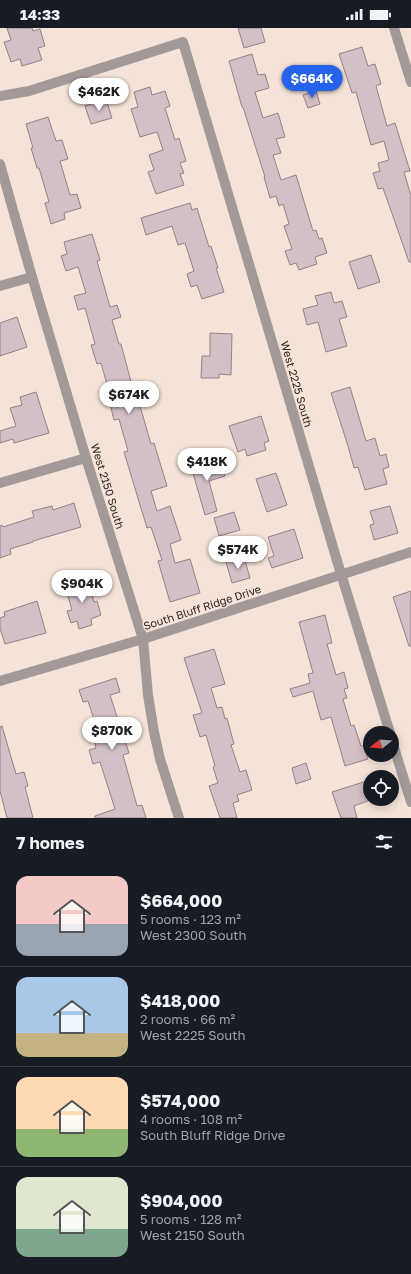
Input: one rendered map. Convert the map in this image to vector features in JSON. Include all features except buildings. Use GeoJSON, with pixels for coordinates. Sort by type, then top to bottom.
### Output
{"type":"FeatureCollection","features":[{"type":"Feature","properties":{"kind":"street"},"geometry":{"type":"LineString","coordinates":[[394,28],[411,82]]}},
{"type":"Feature","properties":{"kind":"street","name":"West 2225 South"},"geometry":{"type":"LineString","coordinates":[[0,96],[29,91],[183,42],[341,575],[388,726]]}},
{"type":"Feature","properties":{"kind":"street","name":"West 2150 South"},"geometry":{"type":"LineString","coordinates":[[0,164],[86,458],[143,639],[148,695],[154,732],[160,759],[179,818]]}},
{"type":"Feature","properties":{"kind":"street"},"geometry":{"type":"LineString","coordinates":[[0,286],[32,277]]}},
{"type":"Feature","properties":{"kind":"street"},"geometry":{"type":"LineString","coordinates":[[0,483],[86,458]]}},
{"type":"Feature","properties":{"kind":"street","name":"South Bluff Ridge Drive"},"geometry":{"type":"LineString","coordinates":[[0,681],[143,639],[411,552]]}},
{"type":"Feature","properties":{"kind":"street"},"geometry":{"type":"LineString","coordinates":[[399,762],[411,802]]}}]}
